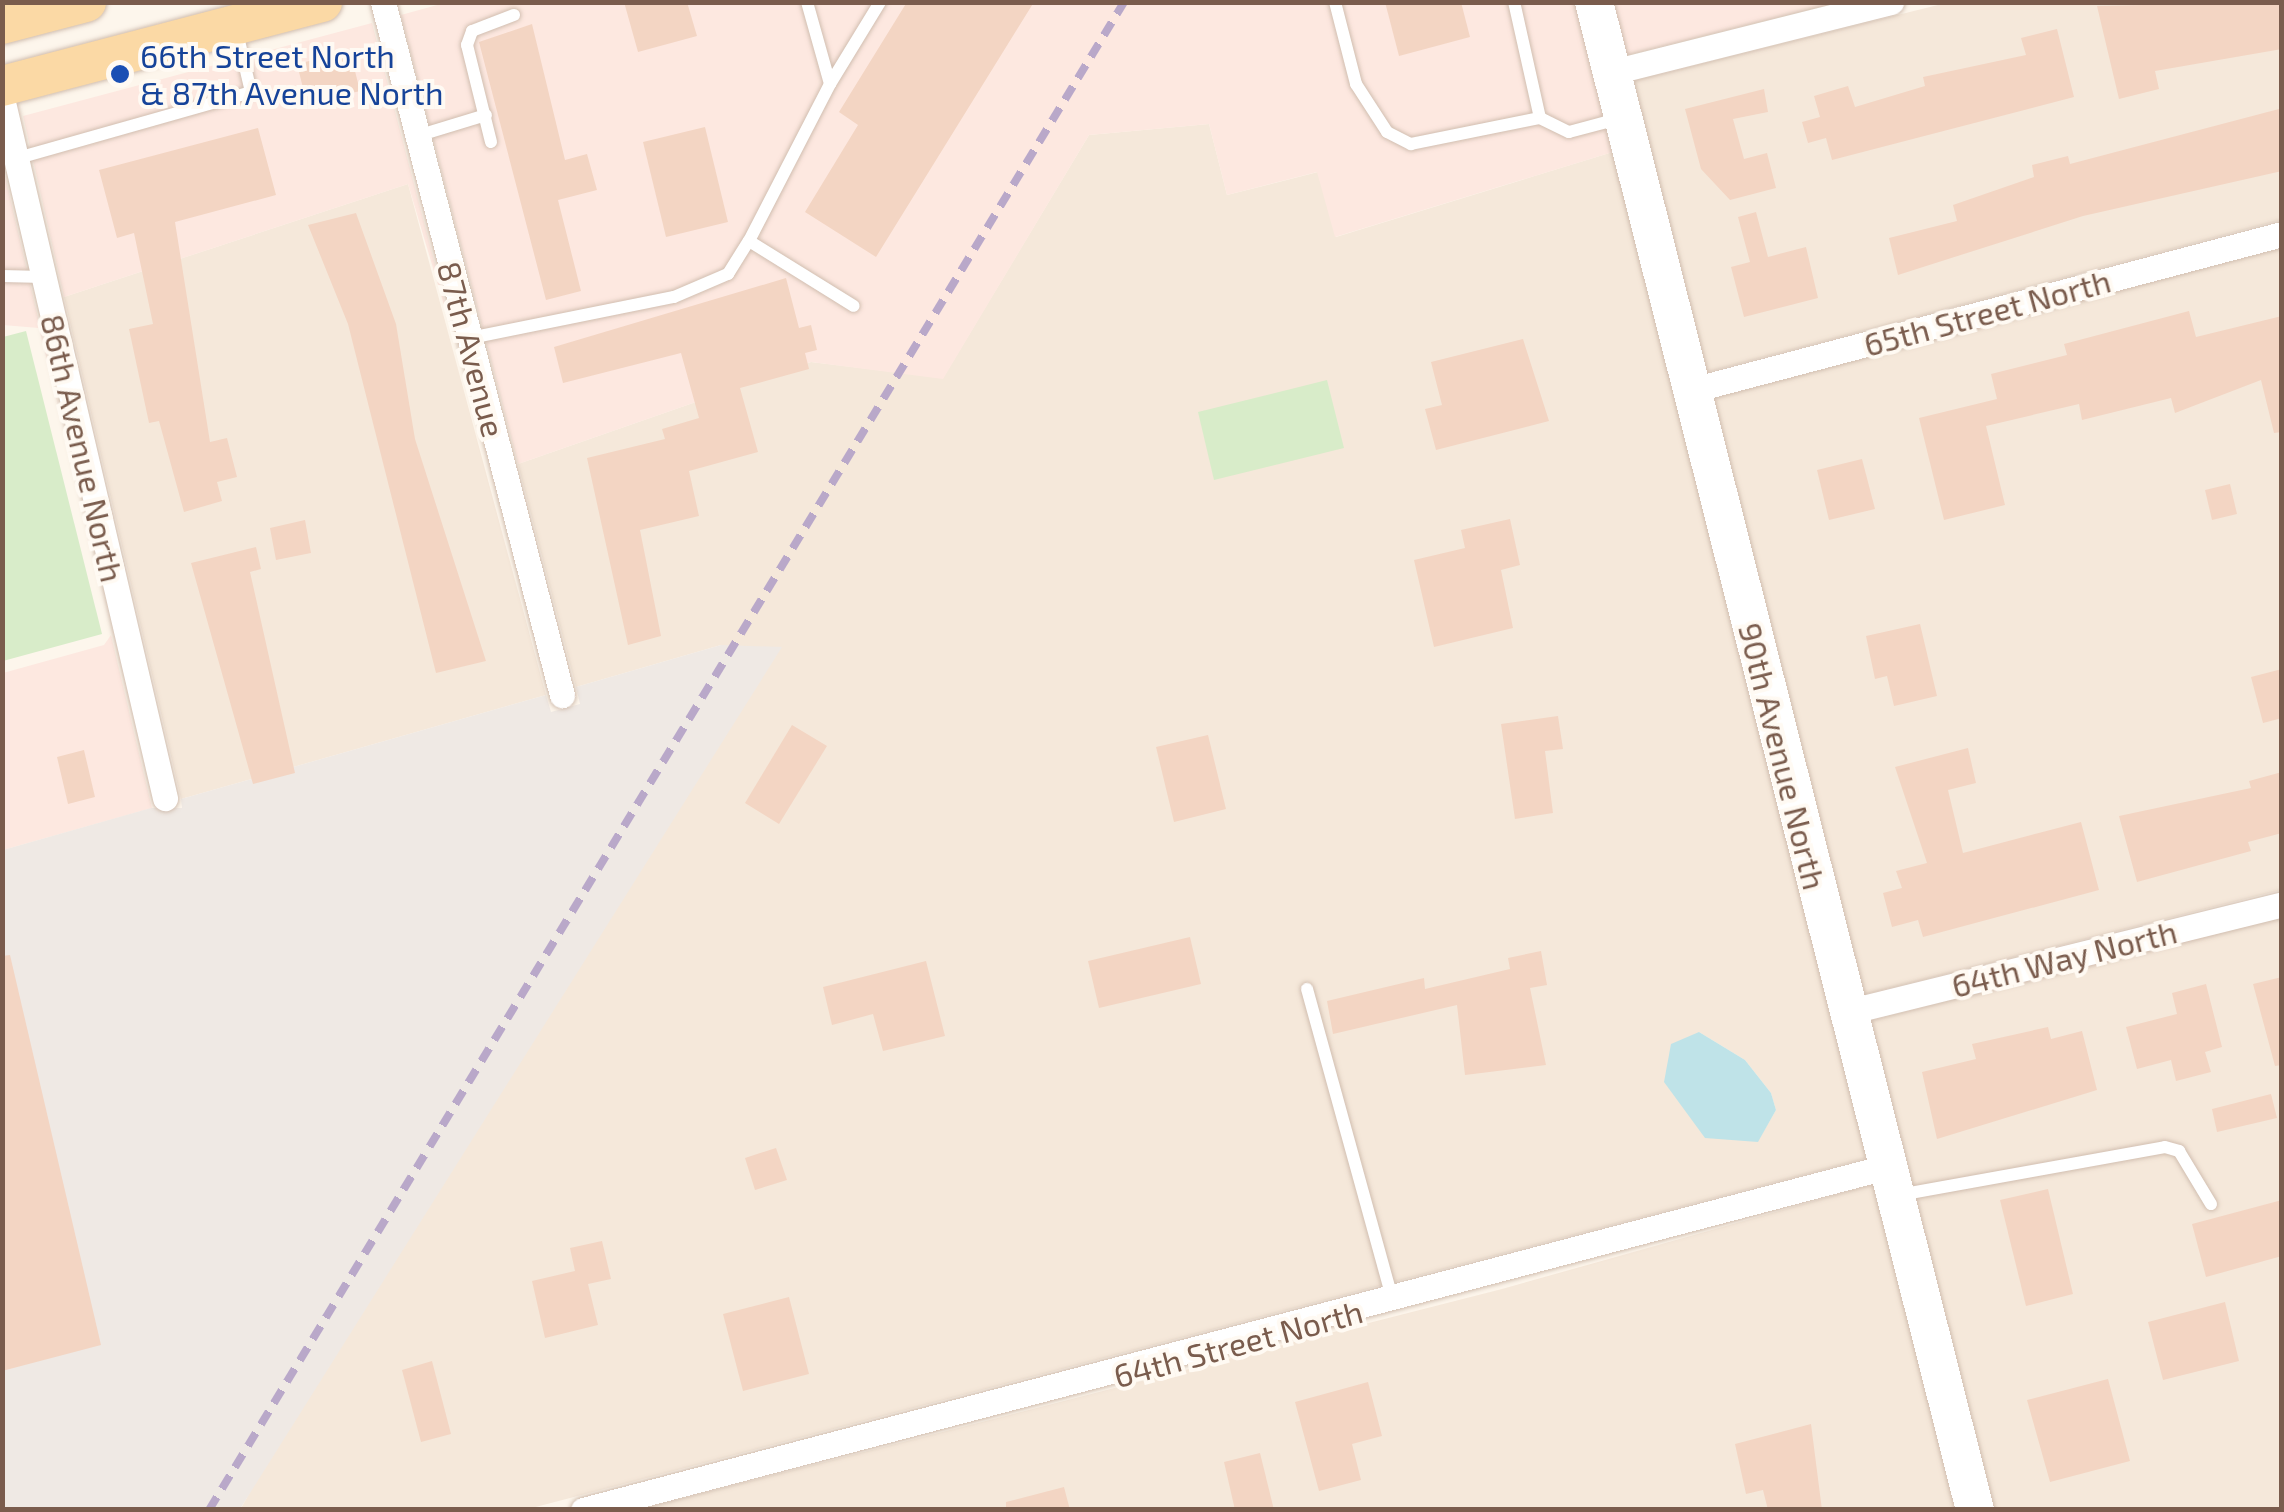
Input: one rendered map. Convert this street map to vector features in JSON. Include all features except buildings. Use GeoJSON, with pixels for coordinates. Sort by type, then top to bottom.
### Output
{"type":"FeatureCollection","features":[{"type":"Feature","properties":{"kind":"main road"},"geometry":{"type":"LineString","coordinates":[[2,24],[86,2]]}},
{"type":"Feature","properties":{"kind":"main road"},"geometry":{"type":"LineString","coordinates":[[2,86],[322,2]]}},
{"type":"Feature","properties":{"kind":"street","name":"87th Avenue"},"geometry":{"type":"LineString","coordinates":[[382,2],[562,696]]}},
{"type":"Feature","properties":{"kind":"street","name":"90th Avenue North"},"geometry":{"type":"LineString","coordinates":[[1594,2],[1975,1510]]}},
{"type":"Feature","properties":{"kind":"street"},"geometry":{"type":"LineString","coordinates":[[1612,72],[1890,2]]}},
{"type":"Feature","properties":{"kind":"street","name":"86th Avenue North"},"geometry":{"type":"LineString","coordinates":[[2,98],[165,798]]}},
{"type":"Feature","properties":{"kind":"street","name":"65th Street North"},"geometry":{"type":"LineString","coordinates":[[1692,390],[2282,234]]}},
{"type":"Feature","properties":{"kind":"street","name":"64th Way North"},"geometry":{"type":"LineString","coordinates":[[1847,1012],[2282,904]]}},
{"type":"Feature","properties":{"kind":"street","name":"64th Street North"},"geometry":{"type":"LineString","coordinates":[[583,1510],[1394,1303],[1893,1181]]}},
{"type":"Feature","properties":{"kind":"lane"},"geometry":{"type":"LineString","coordinates":[[807,2],[830,84]]}},
{"type":"Feature","properties":{"kind":"lane"},"geometry":{"type":"LineString","coordinates":[[470,338],[674,297],[728,274],[830,84],[880,2]]}},
{"type":"Feature","properties":{"kind":"lane"},"geometry":{"type":"LineString","coordinates":[[1335,2],[1356,84],[1387,132],[1411,144],[1540,118],[1570,132],[1623,118]]}},
{"type":"Feature","properties":{"kind":"lane"},"geometry":{"type":"LineString","coordinates":[[1514,2],[1540,118]]}},
{"type":"Feature","properties":{"kind":"lane"},"geometry":{"type":"LineString","coordinates":[[491,142],[467,46],[472,31],[514,16]]}},
{"type":"Feature","properties":{"kind":"lane"},"geometry":{"type":"LineString","coordinates":[[18,158],[250,92],[236,25]]}},
{"type":"Feature","properties":{"kind":"lane"},"geometry":{"type":"LineString","coordinates":[[417,136],[486,115]]}},
{"type":"Feature","properties":{"kind":"lane"},"geometry":{"type":"LineString","coordinates":[[749,241],[854,306]]}},
{"type":"Feature","properties":{"kind":"lane"},"geometry":{"type":"LineString","coordinates":[[2,276],[44,278]]}},
{"type":"Feature","properties":{"kind":"lane"},"geometry":{"type":"LineString","coordinates":[[1306,988],[1394,1303]]}},
{"type":"Feature","properties":{"kind":"lane"},"geometry":{"type":"LineString","coordinates":[[1893,1181],[2165,1147],[2179,1150],[2211,1204]]}},
{"type":"Feature","properties":{"kind":"shaded area"},"geometry":{"type":"Polygon","coordinates":[[[448,2],[1579,3],[1616,151],[1335,237],[1317,172],[1227,195],[1209,124],[1089,135],[943,379],[811,362],[518,464],[401,15],[448,2]]]}},
{"type":"Feature","properties":{"kind":"shaded area"},"geometry":{"type":"Polygon","coordinates":[[[1610,2],[1835,3],[1623,56],[1610,2]]]}},
{"type":"Feature","properties":{"kind":"shaded area"},"geometry":{"type":"Polygon","coordinates":[[[1946,3],[2281,3],[2281,220],[1704,373],[1629,82],[1946,3]]]}},
{"type":"Feature","properties":{"kind":"shaded area"},"geometry":{"type":"Polygon","coordinates":[[[372,23],[458,352],[408,184],[64,297],[23,116],[372,23]]]}},
{"type":"Feature","properties":{"kind":"shaded area"},"geometry":{"type":"Polygon","coordinates":[[[1209,124],[1227,195],[1318,172],[1336,237],[1616,151],[1871,1157],[528,1509],[240,1510],[721,645],[576,687],[518,464],[811,362],[943,378],[1089,135],[1209,124]],[[1699,1032],[1739,1134],[1758,1141],[1776,1110],[1771,1093],[1745,1060],[1699,1032]]]}},
{"type":"Feature","properties":{"kind":"shaded area"},"geometry":{"type":"Polygon","coordinates":[[[2,163],[63,425],[39,328],[3,325],[2,163]]]}},
{"type":"Feature","properties":{"kind":"shaded area"},"geometry":{"type":"Polygon","coordinates":[[[408,184],[546,695],[181,799],[64,297],[408,184]]]}},
{"type":"Feature","properties":{"kind":"shaded area"},"geometry":{"type":"Polygon","coordinates":[[[2281,248],[2281,890],[1858,996],[1710,399],[2281,248]]]}},
{"type":"Feature","properties":{"kind":"shaded area"},"geometry":{"type":"Polygon","coordinates":[[[111,635],[152,808],[3,850],[3,673],[104,645],[111,635]]]}},
{"type":"Feature","properties":{"kind":"shaded area"},"geometry":{"type":"Polygon","coordinates":[[[721,645],[782,647],[240,1509],[3,1510],[3,850],[151,808],[182,808],[181,799],[546,695],[551,712],[580,704],[576,687],[721,645]]]}},
{"type":"Feature","properties":{"kind":"shaded area"},"geometry":{"type":"Polygon","coordinates":[[[2281,917],[2281,1509],[1991,1509],[1865,1022],[2281,917]]]}},
{"type":"Feature","properties":{"kind":"shaded area"},"geometry":{"type":"Polygon","coordinates":[[[1878,1183],[1960,1510],[637,1510],[1502,1289],[1878,1183]]]}},
{"type":"Feature","properties":{"kind":"green space"},"geometry":{"type":"Polygon","coordinates":[[[26,331],[102,634],[3,661],[3,337],[26,331]]]}},
{"type":"Feature","properties":{"kind":"green space"},"geometry":{"type":"Polygon","coordinates":[[[1327,380],[1344,448],[1214,480],[1198,412],[1327,380]]]}},
{"type":"Feature","properties":{"kind":"water"},"geometry":{"type":"Polygon","coordinates":[[[1699,1032],[1745,1060],[1771,1093],[1776,1110],[1758,1142],[1705,1138],[1664,1082],[1671,1044],[1699,1032]]]}},
{"type":"Feature","properties":{"kind":"railway"},"geometry":{"type":"LineString","coordinates":[[209,1510],[1124,2]]}},
{"type":"Feature","properties":{"kind":"place","name":"66th Street North & 87th Avenue North"},"geometry":{"type":"Point","coordinates":[120,74]}}]}
